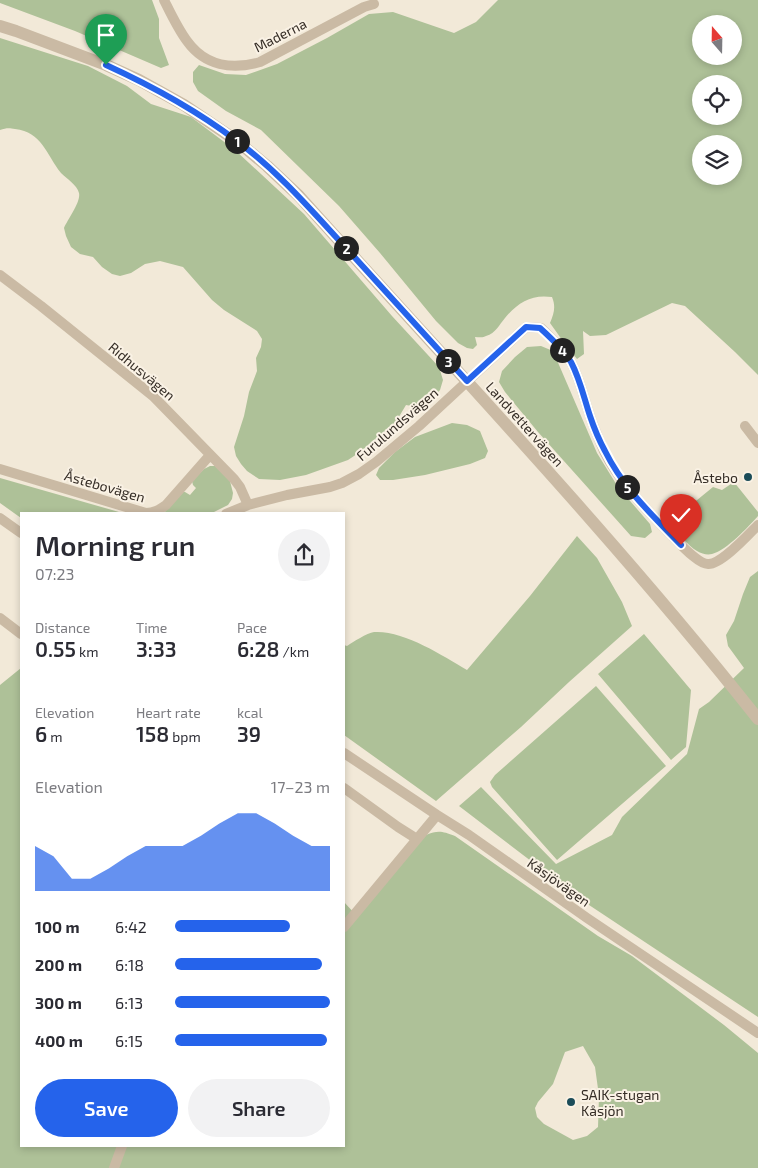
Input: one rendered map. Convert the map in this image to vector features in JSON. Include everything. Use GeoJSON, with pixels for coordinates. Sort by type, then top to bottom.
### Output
{"type":"FeatureCollection","features":[{"type":"Feature","properties":{"kind":"street","name":"Maderna"},"geometry":{"type":"LineString","coordinates":[[164,0],[185,39],[197,52],[216,63],[226,66],[248,65],[260,62],[364,7],[374,4]]}},
{"type":"Feature","properties":{"kind":"street","name":"Landvettervägen"},"geometry":{"type":"LineString","coordinates":[[0,26],[106,65],[139,80],[184,105],[237,141],[267,166],[299,196],[626,559],[734,688],[758,720]]}},
{"type":"Feature","properties":{"kind":"street","name":"Landvettervägen"},"geometry":{"type":"LineString","coordinates":[[0,34],[49,44]]}},
{"type":"Feature","properties":{"kind":"street","name":"Ridhusvägen"},"geometry":{"type":"LineString","coordinates":[[0,275],[153,396],[240,487],[248,505]]}},
{"type":"Feature","properties":{"kind":"street"},"geometry":{"type":"LineString","coordinates":[[467,381],[526,327],[540,328],[554,341],[570,362],[598,437],[615,469],[647,511],[681,545],[703,563],[709,565],[717,562],[727,554],[758,525]]}},
{"type":"Feature","properties":{"kind":"street","name":"Furulundsvägen"},"geometry":{"type":"LineString","coordinates":[[231,512],[248,505],[330,487],[359,474],[419,426],[467,381]]}},
{"type":"Feature","properties":{"kind":"street"},"geometry":{"type":"LineString","coordinates":[[745,426],[758,443]]}},
{"type":"Feature","properties":{"kind":"street","name":"Åstebovägen"},"geometry":{"type":"LineString","coordinates":[[154,512],[166,505],[210,455]]}},
{"type":"Feature","properties":{"kind":"street","name":"Åstebovägen"},"geometry":{"type":"LineString","coordinates":[[0,469],[146,512]]}},
{"type":"Feature","properties":{"kind":"street"},"geometry":{"type":"LineString","coordinates":[[0,518],[20,532]]}},
{"type":"Feature","properties":{"kind":"street"},"geometry":{"type":"LineString","coordinates":[[0,618],[20,633]]}},
{"type":"Feature","properties":{"kind":"street","name":"Kåsjövägen"},"geometry":{"type":"LineString","coordinates":[[345,754],[469,835],[758,1034]]}},
{"type":"Feature","properties":{"kind":"street"},"geometry":{"type":"LineString","coordinates":[[345,789],[417,839]]}},
{"type":"Feature","properties":{"kind":"street"},"geometry":{"type":"LineString","coordinates":[[345,926],[437,815]]}},
{"type":"Feature","properties":{"kind":"street"},"geometry":{"type":"LineString","coordinates":[[114,1168],[122,1147]]}},
{"type":"Feature","properties":{"kind":"green space"},"geometry":{"type":"Polygon","coordinates":[[[0,0],[152,0],[159,19],[159,38],[169,65],[161,68],[75,31],[0,3],[0,0]]]}},
{"type":"Feature","properties":{"kind":"green space"},"geometry":{"type":"Polygon","coordinates":[[[498,0],[758,0],[758,375],[685,306],[672,303],[606,335],[590,336],[583,331],[584,354],[577,359],[550,323],[554,310],[552,297],[532,298],[526,300],[510,312],[492,333],[484,337],[475,337],[477,345],[473,349],[467,348],[458,343],[436,321],[339,206],[261,130],[226,111],[198,91],[193,82],[193,72],[199,65],[225,74],[246,75],[277,64],[369,14],[393,12],[454,33],[476,22],[498,0]]]}},
{"type":"Feature","properties":{"kind":"green space"},"geometry":{"type":"Polygon","coordinates":[[[0,38],[88,66],[127,86],[151,104],[191,117],[235,150],[304,214],[439,367],[443,380],[440,390],[431,400],[417,407],[406,405],[394,425],[375,442],[348,460],[306,475],[280,480],[259,479],[247,471],[236,456],[234,447],[249,392],[257,371],[256,358],[262,339],[257,331],[212,300],[183,267],[160,261],[145,264],[131,273],[120,276],[112,274],[102,267],[93,257],[80,254],[71,247],[64,228],[78,201],[78,190],[61,173],[42,145],[31,134],[13,129],[0,130],[0,38]]]}},
{"type":"Feature","properties":{"kind":"green space"},"geometry":{"type":"Polygon","coordinates":[[[541,346],[553,351],[597,453],[618,487],[650,524],[652,532],[645,538],[631,536],[538,432],[499,382],[502,371],[515,357],[527,347],[541,346]]]}},
{"type":"Feature","properties":{"kind":"green space"},"geometry":{"type":"Polygon","coordinates":[[[452,423],[467,425],[480,431],[488,451],[485,458],[470,464],[425,475],[393,480],[380,480],[376,475],[379,468],[395,452],[415,437],[452,423]]]}},
{"type":"Feature","properties":{"kind":"green space"},"geometry":{"type":"Polygon","coordinates":[[[216,466],[230,481],[233,493],[228,505],[214,512],[165,512],[182,492],[190,495],[196,488],[192,481],[204,469],[216,466]]]}},
{"type":"Feature","properties":{"kind":"green space"},"geometry":{"type":"Polygon","coordinates":[[[0,478],[119,512],[20,512],[20,517],[0,503],[0,478]]]}},
{"type":"Feature","properties":{"kind":"green space"},"geometry":{"type":"Polygon","coordinates":[[[734,482],[758,512],[758,516],[737,538],[718,552],[704,554],[699,552],[686,542],[669,523],[713,487],[722,490],[734,482]]]}},
{"type":"Feature","properties":{"kind":"green space"},"geometry":{"type":"Polygon","coordinates":[[[577,536],[597,558],[622,602],[632,626],[436,801],[345,736],[345,645],[371,633],[385,632],[410,639],[467,670],[530,596],[577,536]]]}},
{"type":"Feature","properties":{"kind":"green space"},"geometry":{"type":"Polygon","coordinates":[[[758,571],[758,1017],[586,903],[459,806],[481,787],[556,864],[612,835],[622,817],[687,754],[699,709],[709,702],[744,668],[728,646],[726,635],[734,621],[750,577],[758,571]]]}},
{"type":"Feature","properties":{"kind":"green space"},"geometry":{"type":"Polygon","coordinates":[[[644,634],[691,690],[686,747],[671,760],[598,674],[644,634]]]}},
{"type":"Feature","properties":{"kind":"green space"},"geometry":{"type":"Polygon","coordinates":[[[20,669],[20,1147],[345,1147],[345,903],[356,915],[426,835],[434,832],[455,836],[598,936],[632,956],[758,1053],[758,1168],[0,1168],[0,685],[20,669]],[[583,1046],[565,1052],[553,1084],[535,1108],[537,1117],[544,1124],[573,1140],[587,1136],[598,1127],[599,1096],[595,1067],[583,1046]]]}},
{"type":"Feature","properties":{"kind":"green space"},"geometry":{"type":"Polygon","coordinates":[[[596,686],[666,766],[557,860],[492,787],[490,782],[495,775],[596,686]]]}},
{"type":"Feature","properties":{"kind":"place","name":"Åstebo"},"geometry":{"type":"Point","coordinates":[748,477]}},
{"type":"Feature","properties":{"kind":"place","name":"SAIK-stugan Kåsjön"},"geometry":{"type":"Point","coordinates":[571,1102]}},
{"type":"Feature","properties":{"kind":"route"},"geometry":{"type":"LineString","coordinates":[[106,65],[139,80],[184,105],[237,141],[267,166],[299,196],[467,381],[526,327],[540,328],[554,341],[570,362],[598,437],[615,469],[647,511],[681,545]]}}]}
